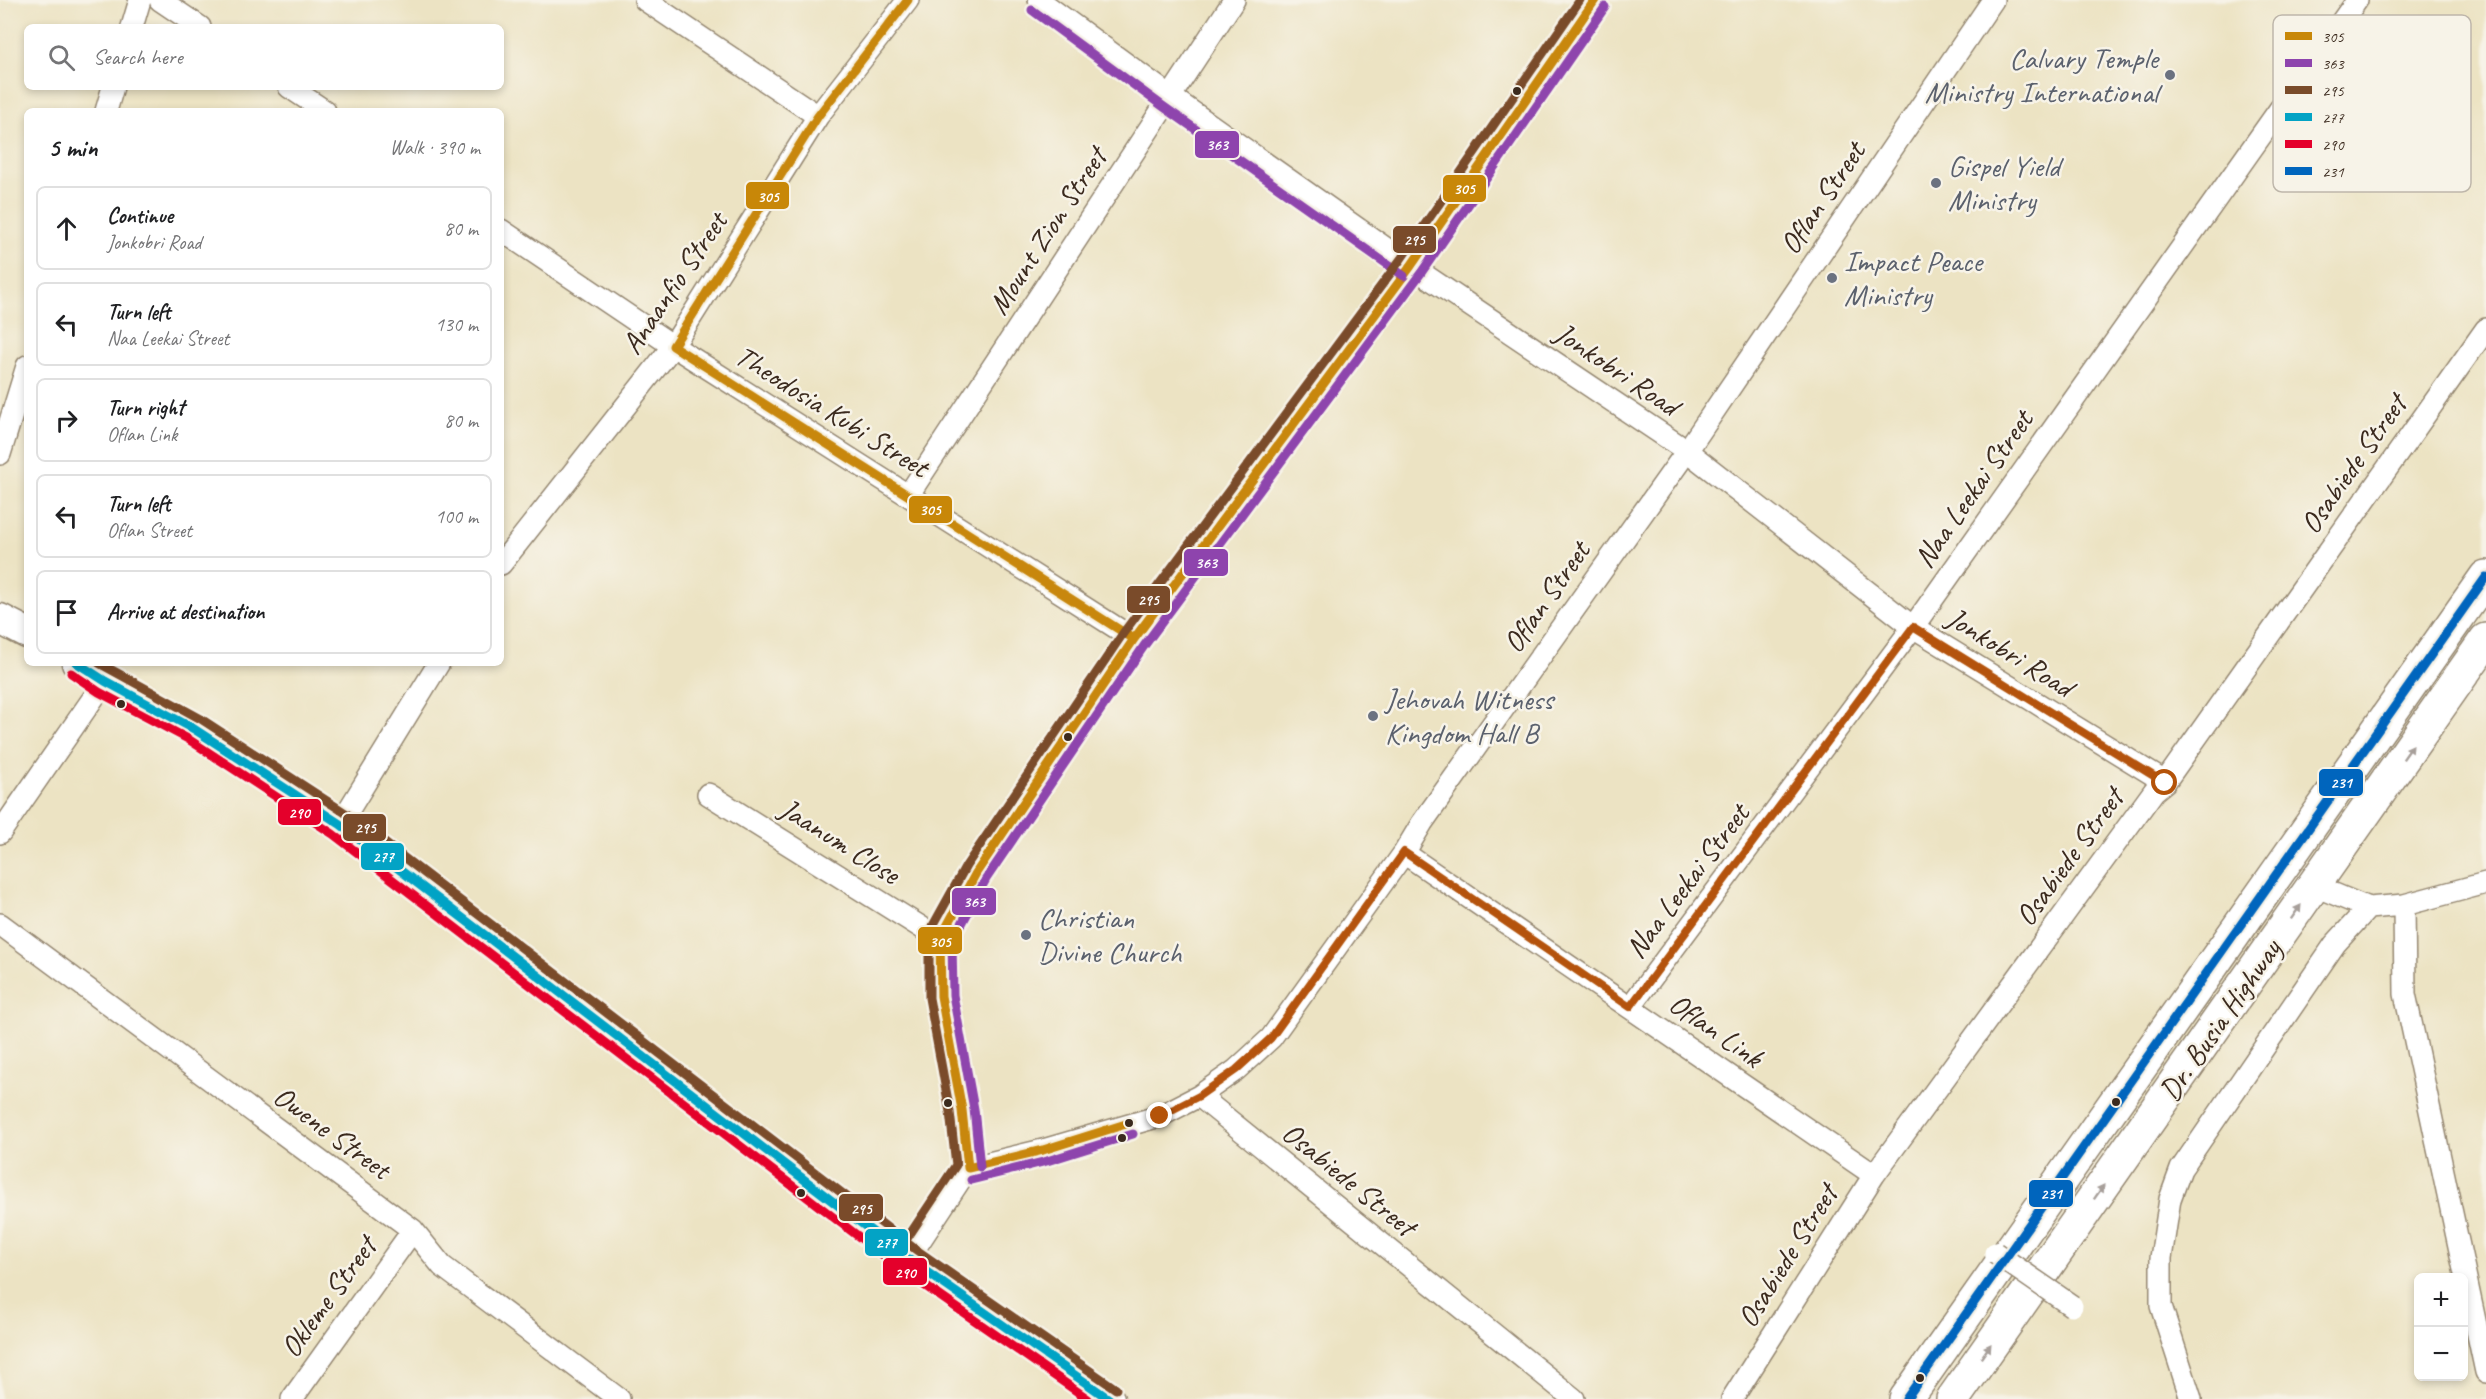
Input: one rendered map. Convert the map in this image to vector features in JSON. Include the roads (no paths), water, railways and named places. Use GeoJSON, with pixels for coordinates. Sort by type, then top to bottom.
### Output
{"type":"FeatureCollection","features":[{"type":"Feature","properties":{"kind":"highway","name":"Dr. Busia Highway"},"geometry":{"type":"LineString","coordinates":[[1906,1399],[2486,577]]}},
{"type":"Feature","properties":{"kind":"highway","name":"Dr. Busia Highway"},"geometry":{"type":"LineString","coordinates":[[1953,1399],[2486,640]]}},
{"type":"Feature","properties":{"kind":"main road"},"geometry":{"type":"LineString","coordinates":[[0,619],[24,631]]}},
{"type":"Feature","properties":{"kind":"main road"},"geometry":{"type":"LineString","coordinates":[[82,666],[194,729],[340,824],[908,1259],[1109,1399]]}},
{"type":"Feature","properties":{"kind":"street"},"geometry":{"type":"LineString","coordinates":[[133,24],[140,0]]}},
{"type":"Feature","properties":{"kind":"street"},"geometry":{"type":"LineString","coordinates":[[160,0],[196,24]]}},
{"type":"Feature","properties":{"kind":"street"},"geometry":{"type":"LineString","coordinates":[[645,0],[818,116]]}},
{"type":"Feature","properties":{"kind":"street","name":"Anaanfio Street"},"geometry":{"type":"LineString","coordinates":[[504,560],[673,346],[818,116],[908,0]]}},
{"type":"Feature","properties":{"kind":"street","name":"Jonkobri Road"},"geometry":{"type":"LineString","coordinates":[[1039,0],[1171,97],[1411,266],[1687,451],[1913,627],[2165,783]]}},
{"type":"Feature","properties":{"kind":"street","name":"Mount Zion Street"},"geometry":{"type":"LineString","coordinates":[[909,494],[1234,0]]}},
{"type":"Feature","properties":{"kind":"street"},"geometry":{"type":"LineString","coordinates":[[908,1259],[968,1168],[962,1110],[941,996],[940,939],[976,873],[1134,639],[1411,266],[1594,0]]}},
{"type":"Feature","properties":{"kind":"street","name":"Oflan Street"},"geometry":{"type":"LineString","coordinates":[[968,1168],[1043,1150],[1160,1116],[1199,1096],[1236,1070],[1271,1038],[1687,451],[1993,0]]}},
{"type":"Feature","properties":{"kind":"street","name":"Naa Leekai Street"},"geometry":{"type":"LineString","coordinates":[[2346,15],[2357,0]]}},
{"type":"Feature","properties":{"kind":"street"},"geometry":{"type":"LineString","coordinates":[[107,108],[112,90]]}},
{"type":"Feature","properties":{"kind":"street"},"geometry":{"type":"LineString","coordinates":[[294,90],[320,108]]}},
{"type":"Feature","properties":{"kind":"street","name":"Naa Leekai Street"},"geometry":{"type":"LineString","coordinates":[[1630,1007],[1913,627],[2273,119]]}},
{"type":"Feature","properties":{"kind":"street","name":"Theodosia Kubi Street"},"geometry":{"type":"LineString","coordinates":[[504,232],[673,346],[1134,639]]}},
{"type":"Feature","properties":{"kind":"street","name":"Osabiede Street"},"geometry":{"type":"LineString","coordinates":[[1732,1399],[1874,1175],[2154,791],[2165,783],[2486,329]]}},
{"type":"Feature","properties":{"kind":"street"},"geometry":{"type":"LineString","coordinates":[[0,453],[24,376]]}},
{"type":"Feature","properties":{"kind":"street"},"geometry":{"type":"LineString","coordinates":[[340,824],[437,666]]}},
{"type":"Feature","properties":{"kind":"street"},"geometry":{"type":"LineString","coordinates":[[0,833],[105,681]]}},
{"type":"Feature","properties":{"kind":"street","name":"Jaanum Close"},"geometry":{"type":"LineString","coordinates":[[708,794],[940,939]]}},
{"type":"Feature","properties":{"kind":"street","name":"Oflan Link"},"geometry":{"type":"LineString","coordinates":[[1404,852],[1874,1175]]}},
{"type":"Feature","properties":{"kind":"street"},"geometry":{"type":"LineString","coordinates":[[2315,886],[2368,908],[2404,905],[2486,884]]}},
{"type":"Feature","properties":{"kind":"street"},"geometry":{"type":"LineString","coordinates":[[2404,905],[2405,994],[2486,1372]]}},
{"type":"Feature","properties":{"kind":"street"},"geometry":{"type":"LineString","coordinates":[[2192,1399],[2161,1306],[2161,1258],[2170,1199],[2181,1169],[2335,944],[2368,908]]}},
{"type":"Feature","properties":{"kind":"street","name":"Owene Street"},"geometry":{"type":"LineString","coordinates":[[0,924],[413,1230],[442,1266],[616,1398]]}},
{"type":"Feature","properties":{"kind":"street","name":"Osabiede Street"},"geometry":{"type":"LineString","coordinates":[[1199,1096],[1574,1399]]}},
{"type":"Feature","properties":{"kind":"street","name":"Okleme Street"},"geometry":{"type":"LineString","coordinates":[[292,1399],[413,1230]]}},
{"type":"Feature","properties":{"kind":"street"},"geometry":{"type":"LineString","coordinates":[[1995,1254],[2072,1306]]}},
{"type":"Feature","properties":{"kind":"place","name":"Calvary Temple Ministry International"},"geometry":{"type":"Point","coordinates":[2170,75]}},
{"type":"Feature","properties":{"kind":"place","name":"Gispel Yield Ministry"},"geometry":{"type":"Point","coordinates":[1936,183]}},
{"type":"Feature","properties":{"kind":"place","name":"Impact Peace Ministry"},"geometry":{"type":"Point","coordinates":[1832,278]}},
{"type":"Feature","properties":{"kind":"place","name":"Jehovah Witness Kingdom Hall B"},"geometry":{"type":"Point","coordinates":[1373,716]}},
{"type":"Feature","properties":{"kind":"place","name":"Christian Divine Church"},"geometry":{"type":"Point","coordinates":[1026,935]}}]}
